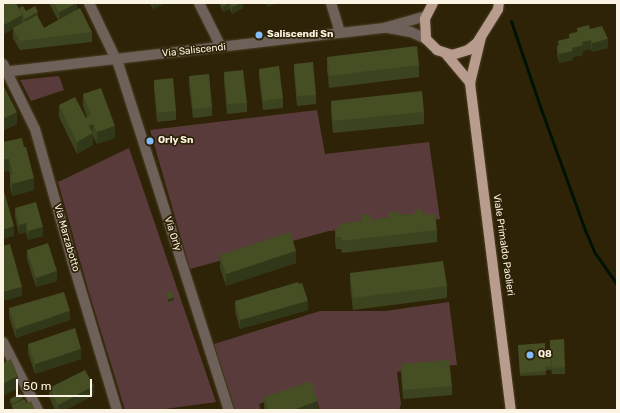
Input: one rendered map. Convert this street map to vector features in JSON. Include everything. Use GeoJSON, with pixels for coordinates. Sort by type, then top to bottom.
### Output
{"type":"FeatureCollection","features":[{"type":"Feature","properties":{"kind":"main road"},"geometry":{"type":"LineString","coordinates":[[433,3],[426,16],[424,26],[426,39],[433,47],[446,54],[470,83]]}},
{"type":"Feature","properties":{"kind":"main road"},"geometry":{"type":"LineString","coordinates":[[499,6],[507,3]]}},
{"type":"Feature","properties":{"kind":"main road","name":"Viale Primaldo Paolieri"},"geometry":{"type":"LineString","coordinates":[[446,54],[457,54],[468,50],[481,37],[499,6]]}},
{"type":"Feature","properties":{"kind":"main road","name":"Viale Primaldo Paolieri"},"geometry":{"type":"LineString","coordinates":[[481,37],[470,83],[511,410]]}},
{"type":"Feature","properties":{"kind":"street","name":"Via Orly"},"geometry":{"type":"LineString","coordinates":[[89,3],[116,59],[229,410]]}},
{"type":"Feature","properties":{"kind":"street"},"geometry":{"type":"LineString","coordinates":[[199,3],[221,48]]}},
{"type":"Feature","properties":{"kind":"street"},"geometry":{"type":"LineString","coordinates":[[331,3],[340,33]]}},
{"type":"Feature","properties":{"kind":"street","name":"Via Saliscendi"},"geometry":{"type":"LineString","coordinates":[[4,69],[221,48],[384,28],[426,16]]}},
{"type":"Feature","properties":{"kind":"street","name":"Via Saliscendi"},"geometry":{"type":"LineString","coordinates":[[384,28],[411,32],[426,39]]}},
{"type":"Feature","properties":{"kind":"street","name":"Via Marzabotto"},"geometry":{"type":"LineString","coordinates":[[4,69],[35,129],[117,410]]}},
{"type":"Feature","properties":{"kind":"street"},"geometry":{"type":"LineString","coordinates":[[3,342],[38,410]]}},
{"type":"Feature","properties":{"kind":"street"},"geometry":{"type":"LineString","coordinates":[[3,368],[14,363]]}},
{"type":"Feature","properties":{"kind":"shaded area"},"geometry":{"type":"Polygon","coordinates":[[[59,76],[64,90],[31,101],[20,80],[59,76]]]}},
{"type":"Feature","properties":{"kind":"shaded area"},"geometry":{"type":"Polygon","coordinates":[[[317,110],[325,154],[429,142],[440,219],[329,231],[190,269],[150,130],[317,110]]]}},
{"type":"Feature","properties":{"kind":"shaded area"},"geometry":{"type":"Polygon","coordinates":[[[129,148],[216,402],[158,410],[125,410],[88,289],[58,182],[129,148]]]}},
{"type":"Feature","properties":{"kind":"shaded area"},"geometry":{"type":"Polygon","coordinates":[[[449,302],[457,365],[425,367],[397,372],[401,404],[399,410],[320,410],[312,386],[259,404],[261,410],[235,410],[214,344],[320,311],[385,311],[449,302]]]}},
{"type":"Feature","properties":{"kind":"building"},"geometry":{"type":"Polygon","coordinates":[[[3,3],[16,3],[22,15],[4,25],[3,3]]]}},
{"type":"Feature","properties":{"kind":"building"},"geometry":{"type":"Polygon","coordinates":[[[54,3],[77,3],[59,12],[54,3]]]}},
{"type":"Feature","properties":{"kind":"building"},"geometry":{"type":"Polygon","coordinates":[[[222,3],[229,3],[223,6],[222,3]]]}},
{"type":"Feature","properties":{"kind":"building"},"geometry":{"type":"Polygon","coordinates":[[[230,3],[241,3],[232,7],[230,3]]]}},
{"type":"Feature","properties":{"kind":"building"},"geometry":{"type":"Polygon","coordinates":[[[23,6],[26,11],[35,6],[38,12],[25,19],[19,8],[23,6]]]}},
{"type":"Feature","properties":{"kind":"building"},"geometry":{"type":"Polygon","coordinates":[[[80,8],[92,32],[20,41],[13,28],[37,15],[44,28],[80,8]]]}},
{"type":"Feature","properties":{"kind":"building"},"geometry":{"type":"Polygon","coordinates":[[[589,25],[590,29],[602,26],[608,39],[592,43],[591,40],[582,42],[583,45],[572,48],[573,51],[559,54],[557,46],[560,45],[558,41],[570,38],[569,34],[578,32],[577,28],[589,25]]]}},
{"type":"Feature","properties":{"kind":"building"},"geometry":{"type":"Polygon","coordinates":[[[417,46],[419,65],[329,76],[327,57],[417,46]]]}},
{"type":"Feature","properties":{"kind":"building"},"geometry":{"type":"Polygon","coordinates":[[[313,62],[316,95],[297,96],[294,64],[313,62]]]}},
{"type":"Feature","properties":{"kind":"building"},"geometry":{"type":"Polygon","coordinates":[[[279,66],[283,98],[263,101],[259,69],[279,66]]]}},
{"type":"Feature","properties":{"kind":"building"},"geometry":{"type":"Polygon","coordinates":[[[243,70],[247,103],[227,104],[224,72],[243,70]]]}},
{"type":"Feature","properties":{"kind":"building"},"geometry":{"type":"Polygon","coordinates":[[[209,74],[212,107],[193,109],[189,76],[209,74]]]}},
{"type":"Feature","properties":{"kind":"building"},"geometry":{"type":"Polygon","coordinates":[[[173,78],[176,111],[157,113],[154,80],[173,78]]]}},
{"type":"Feature","properties":{"kind":"building"},"geometry":{"type":"Polygon","coordinates":[[[3,85],[17,112],[3,119],[3,85]]]}},
{"type":"Feature","properties":{"kind":"building"},"geometry":{"type":"Polygon","coordinates":[[[101,88],[115,126],[97,132],[93,124],[89,126],[93,133],[77,142],[59,105],[75,97],[86,118],[91,115],[83,94],[101,88]]]}},
{"type":"Feature","properties":{"kind":"building"},"geometry":{"type":"Polygon","coordinates":[[[422,91],[424,112],[333,121],[331,101],[422,91]]]}},
{"type":"Feature","properties":{"kind":"building"},"geometry":{"type":"Polygon","coordinates":[[[22,138],[24,147],[26,147],[34,178],[12,184],[10,175],[13,174],[9,159],[3,160],[3,142],[22,138]]]}},
{"type":"Feature","properties":{"kind":"building"},"geometry":{"type":"Polygon","coordinates":[[[3,188],[14,226],[3,230],[3,188]]]}},
{"type":"Feature","properties":{"kind":"building"},"geometry":{"type":"Polygon","coordinates":[[[36,202],[43,227],[28,231],[26,223],[19,225],[15,208],[36,202]]]}},
{"type":"Feature","properties":{"kind":"building"},"geometry":{"type":"Polygon","coordinates":[[[422,209],[423,215],[435,214],[437,230],[342,241],[341,237],[336,237],[335,230],[340,229],[340,224],[362,221],[362,215],[370,214],[371,220],[389,217],[389,212],[398,211],[399,215],[415,214],[415,210],[422,209]]]}},
{"type":"Feature","properties":{"kind":"building"},"geometry":{"type":"Polygon","coordinates":[[[290,232],[296,251],[226,274],[220,255],[290,232]]]}},
{"type":"Feature","properties":{"kind":"building"},"geometry":{"type":"Polygon","coordinates":[[[48,243],[57,271],[36,278],[27,250],[48,243]]]}},
{"type":"Feature","properties":{"kind":"building"},"geometry":{"type":"Polygon","coordinates":[[[10,244],[22,287],[3,292],[3,246],[10,244]]]}},
{"type":"Feature","properties":{"kind":"building"},"geometry":{"type":"Polygon","coordinates":[[[443,261],[447,286],[353,298],[350,273],[443,261]]]}},
{"type":"Feature","properties":{"kind":"building"},"geometry":{"type":"Polygon","coordinates":[[[298,282],[299,284],[302,283],[308,301],[240,320],[235,301],[298,282]]]}},
{"type":"Feature","properties":{"kind":"building"},"geometry":{"type":"Polygon","coordinates":[[[172,291],[174,297],[168,299],[166,293],[172,291]]]}},
{"type":"Feature","properties":{"kind":"building"},"geometry":{"type":"Polygon","coordinates":[[[64,292],[70,311],[16,329],[9,308],[64,292]]]}},
{"type":"Feature","properties":{"kind":"building"},"geometry":{"type":"Polygon","coordinates":[[[75,328],[81,349],[35,364],[28,344],[75,328]]]}},
{"type":"Feature","properties":{"kind":"building"},"geometry":{"type":"Polygon","coordinates":[[[564,339],[565,367],[552,368],[550,340],[564,339]]]}},
{"type":"Feature","properties":{"kind":"building"},"geometry":{"type":"Polygon","coordinates":[[[545,343],[545,349],[550,349],[551,366],[545,367],[546,371],[520,373],[518,345],[545,343]]]}},
{"type":"Feature","properties":{"kind":"building"},"geometry":{"type":"Polygon","coordinates":[[[11,359],[18,376],[3,384],[3,363],[11,359]]]}},
{"type":"Feature","properties":{"kind":"building"},"geometry":{"type":"Polygon","coordinates":[[[449,360],[452,386],[403,390],[401,364],[449,360]]]}},
{"type":"Feature","properties":{"kind":"building"},"geometry":{"type":"Polygon","coordinates":[[[85,370],[94,386],[58,405],[49,388],[85,370]]]}},
{"type":"Feature","properties":{"kind":"building"},"geometry":{"type":"Polygon","coordinates":[[[311,381],[318,401],[293,410],[268,410],[264,397],[311,381]]]}},
{"type":"Feature","properties":{"kind":"building"},"geometry":{"type":"Polygon","coordinates":[[[21,393],[23,398],[12,404],[10,399],[21,393]]]}},
{"type":"Feature","properties":{"kind":"building"},"geometry":{"type":"Polygon","coordinates":[[[24,399],[27,403],[14,410],[12,405],[24,399]]]}},
{"type":"Feature","properties":{"kind":"building"},"geometry":{"type":"Polygon","coordinates":[[[31,401],[35,410],[13,410],[31,401]]]}},
{"type":"Feature","properties":{"kind":"waterway"},"geometry":{"type":"LineString","coordinates":[[511,21],[585,230],[595,253],[617,285]]}},
{"type":"Feature","properties":{"kind":"place","name":"Saliscendi Sn"},"geometry":{"type":"Point","coordinates":[259,35]}},
{"type":"Feature","properties":{"kind":"place","name":"Orly Sn"},"geometry":{"type":"Point","coordinates":[150,141]}},
{"type":"Feature","properties":{"kind":"place","name":"Q8"},"geometry":{"type":"Point","coordinates":[530,355]}}]}
